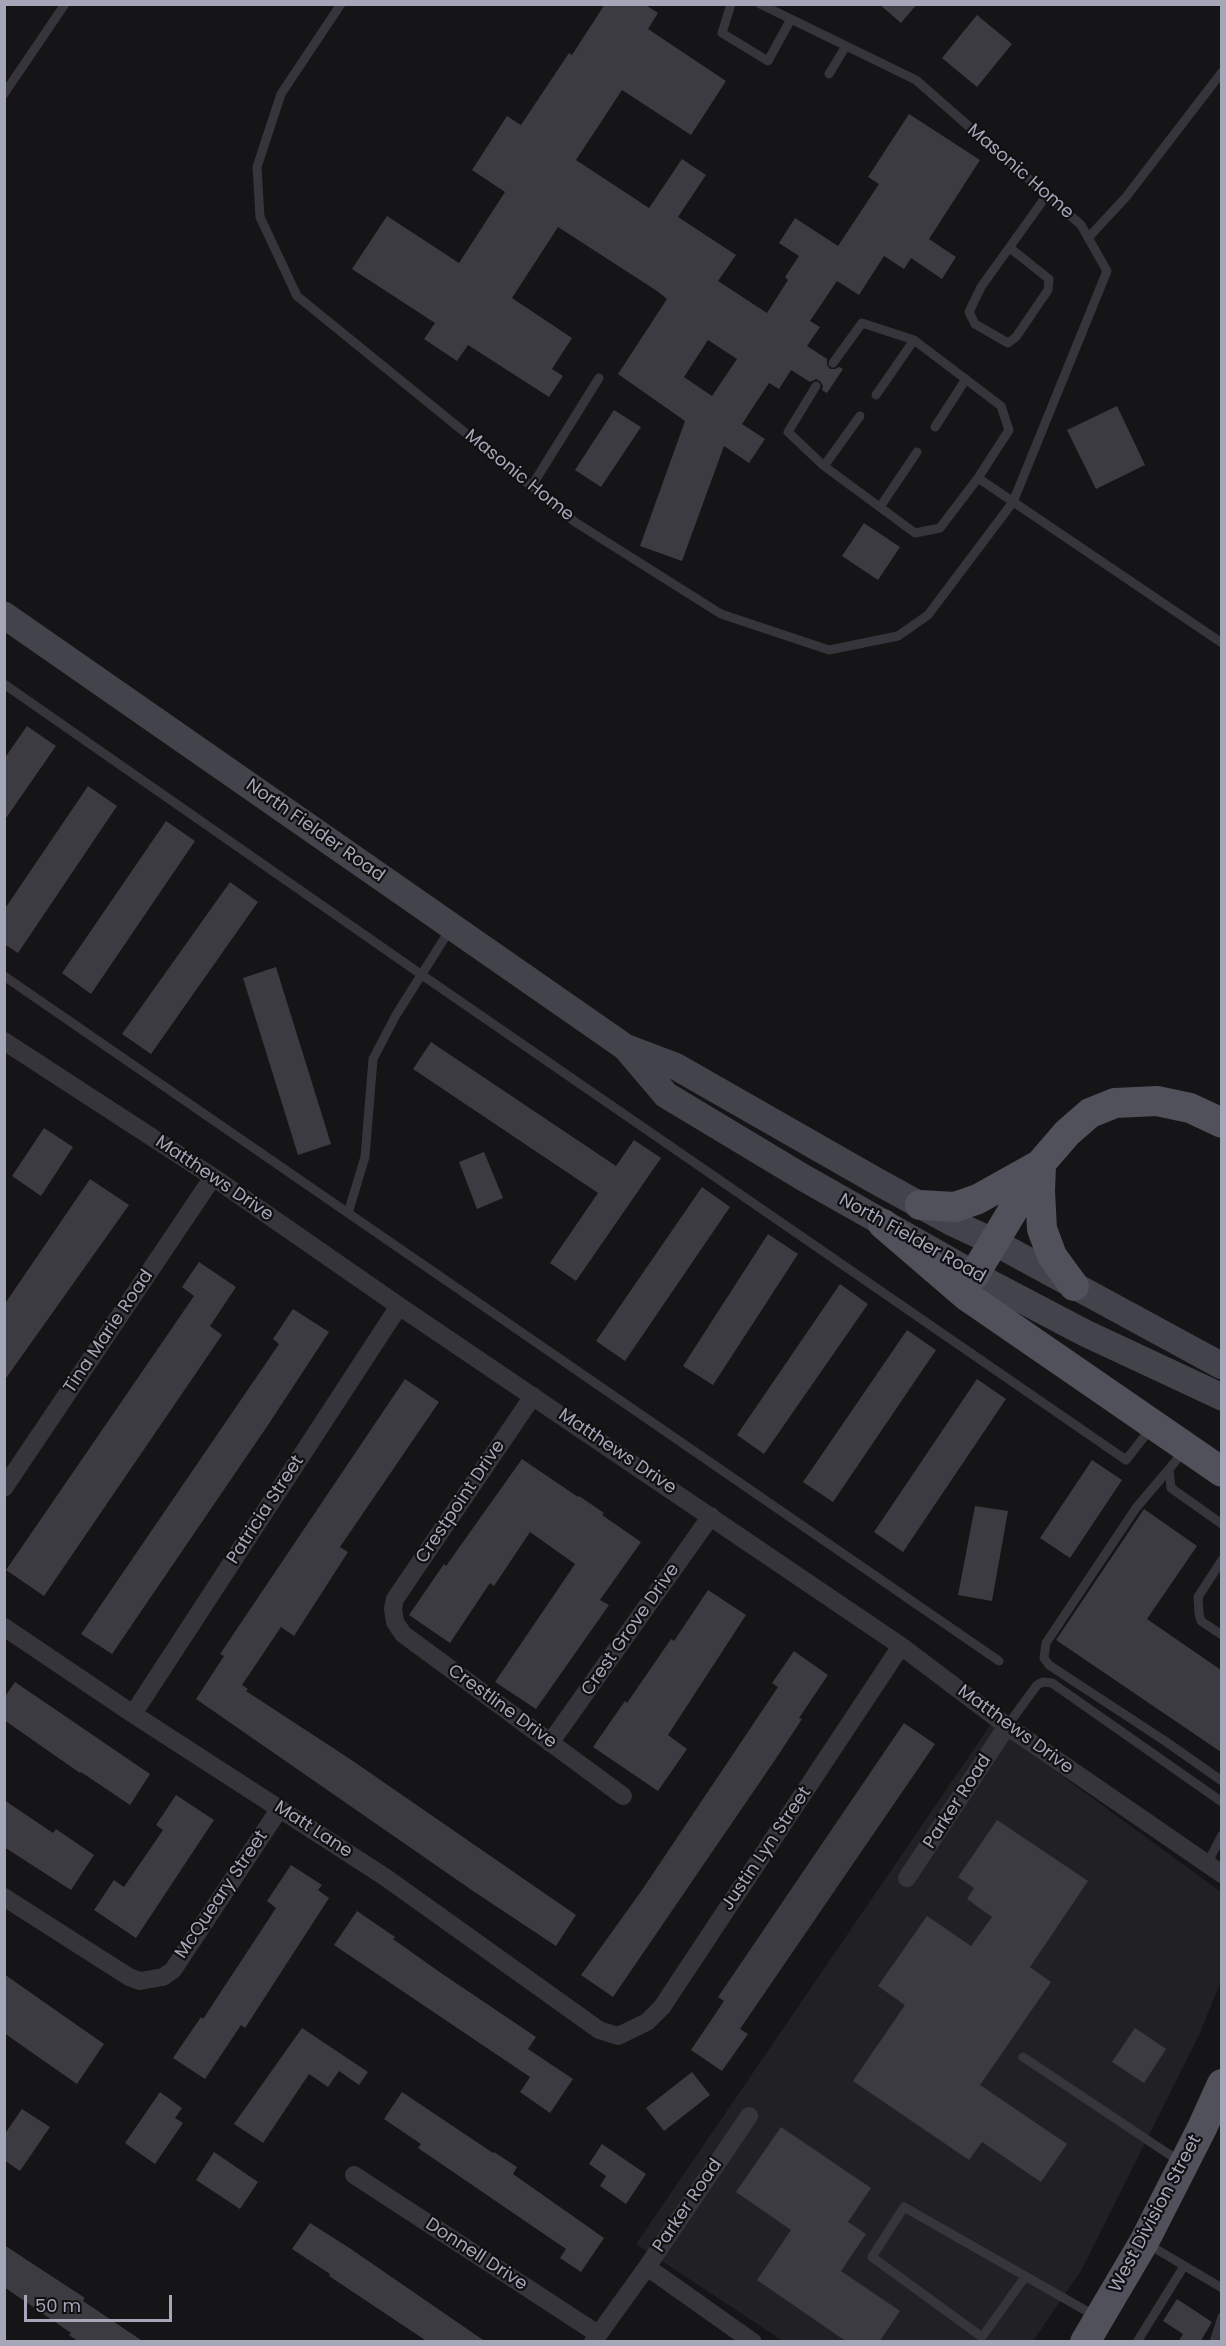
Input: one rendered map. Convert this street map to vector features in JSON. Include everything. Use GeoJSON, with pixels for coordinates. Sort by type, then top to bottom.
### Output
{"type":"FeatureCollection","features":[{"type":"Feature","properties":{"kind":"main road","name":"North Fielder Road"},"geometry":{"type":"LineString","coordinates":[[4,615],[625,1047],[675,1066],[920,1205],[994,1242],[1221,1366]]}},
{"type":"Feature","properties":{"kind":"main road","name":"North Fielder Road"},"geometry":{"type":"LineString","coordinates":[[625,1047],[666,1095],[883,1224],[1085,1333],[1221,1397]]}},
{"type":"Feature","properties":{"kind":"main road"},"geometry":{"type":"LineString","coordinates":[[975,1275],[1042,1162],[1067,1133],[1090,1113],[1115,1103],[1157,1101],[1190,1108],[1221,1124]]}},
{"type":"Feature","properties":{"kind":"main road"},"geometry":{"type":"LineString","coordinates":[[920,1205],[955,1207],[978,1199],[1042,1162]]}},
{"type":"Feature","properties":{"kind":"main road"},"geometry":{"type":"LineString","coordinates":[[1042,1162],[1040,1191],[1042,1229],[1052,1256],[1074,1286]]}},
{"type":"Feature","properties":{"kind":"main road"},"geometry":{"type":"LineString","coordinates":[[883,1224],[968,1297],[1154,1425],[1178,1458],[1221,1472]]}},
{"type":"Feature","properties":{"kind":"main road","name":"West Division Street"},"geometry":{"type":"LineString","coordinates":[[1092,2330],[1144,2242],[1221,2084]]}},
{"type":"Feature","properties":{"kind":"street","name":"Matthews Drive"},"geometry":{"type":"LineString","coordinates":[[4,1041],[213,1177],[399,1306],[902,1646],[1007,1726],[1214,1869]]}},
{"type":"Feature","properties":{"kind":"street","name":"Tina Marie Road"},"geometry":{"type":"LineString","coordinates":[[4,1488],[213,1177]]}},
{"type":"Feature","properties":{"kind":"street","name":"Patricia Street"},"geometry":{"type":"LineString","coordinates":[[133,1714],[399,1306]]}},
{"type":"Feature","properties":{"kind":"street","name":"Crestpoint Drive"},"geometry":{"type":"LineString","coordinates":[[393,1609],[395,1599],[533,1396]]}},
{"type":"Feature","properties":{"kind":"street","name":"Crest Grove Drive"},"geometry":{"type":"LineString","coordinates":[[550,1743],[711,1516]]}},
{"type":"Feature","properties":{"kind":"street","name":"Crestline Drive"},"geometry":{"type":"LineString","coordinates":[[393,1609],[395,1622],[403,1634],[623,1796]]}},
{"type":"Feature","properties":{"kind":"street","name":"Matt Lane"},"geometry":{"type":"LineString","coordinates":[[4,1627],[133,1714],[385,1877],[599,2030],[618,2037]]}},
{"type":"Feature","properties":{"kind":"street","name":"Justin Lyn Street"},"geometry":{"type":"LineString","coordinates":[[618,2037],[647,2022],[662,2007],[902,1646]]}},
{"type":"Feature","properties":{"kind":"street","name":"Parker Road"},"geometry":{"type":"LineString","coordinates":[[908,1878],[1007,1726]]}},
{"type":"Feature","properties":{"kind":"street","name":"McQueary Street"},"geometry":{"type":"LineString","coordinates":[[4,1897],[129,1977],[140,1981],[164,1977],[173,1970],[280,1808]]}},
{"type":"Feature","properties":{"kind":"street","name":"Parker Road"},"geometry":{"type":"LineString","coordinates":[[596,2338],[749,2116]]}},
{"type":"Feature","properties":{"kind":"street","name":"Donnell Drive"},"geometry":{"type":"LineString","coordinates":[[354,2175],[596,2338]]}},
{"type":"Feature","properties":{"kind":"street","name":"Parker Road"},"geometry":{"type":"LineString","coordinates":[[647,2266],[753,2342]]}},
{"type":"Feature","properties":{"kind":"lane"},"geometry":{"type":"LineString","coordinates":[[4,94],[66,4]]}},
{"type":"Feature","properties":{"kind":"lane"},"geometry":{"type":"LineString","coordinates":[[731,4],[722,33],[768,61],[791,19]]}},
{"type":"Feature","properties":{"kind":"lane","name":"Masonic Home"},"geometry":{"type":"LineString","coordinates":[[340,5],[281,94],[257,167],[260,217],[297,296],[575,522],[721,614],[828,650],[898,636],[928,615],[1013,502],[1107,271],[1081,225],[916,80],[760,4]]}},
{"type":"Feature","properties":{"kind":"lane"},"geometry":{"type":"LineString","coordinates":[[829,74],[846,46]]}},
{"type":"Feature","properties":{"kind":"lane"},"geometry":{"type":"LineString","coordinates":[[1088,238],[1126,197],[1221,72]]}},
{"type":"Feature","properties":{"kind":"lane"},"geometry":{"type":"LineString","coordinates":[[1010,248],[1049,279],[1048,290],[1016,337],[1008,343],[975,324],[969,312],[981,287],[1047,195]]}},
{"type":"Feature","properties":{"kind":"lane"},"geometry":{"type":"LineString","coordinates":[[816,386],[788,432],[824,466],[915,532],[940,528],[978,478],[1009,430],[1001,406],[914,340],[862,323],[833,363]]}},
{"type":"Feature","properties":{"kind":"lane"},"geometry":{"type":"LineString","coordinates":[[876,395],[914,340]]}},
{"type":"Feature","properties":{"kind":"lane"},"geometry":{"type":"LineString","coordinates":[[531,487],[599,378]]}},
{"type":"Feature","properties":{"kind":"lane"},"geometry":{"type":"LineString","coordinates":[[935,427],[966,379]]}},
{"type":"Feature","properties":{"kind":"lane"},"geometry":{"type":"LineString","coordinates":[[824,466],[860,416]]}},
{"type":"Feature","properties":{"kind":"lane"},"geometry":{"type":"LineString","coordinates":[[880,507],[917,452]]}},
{"type":"Feature","properties":{"kind":"lane"},"geometry":{"type":"LineString","coordinates":[[978,478],[1221,643]]}},
{"type":"Feature","properties":{"kind":"lane"},"geometry":{"type":"LineString","coordinates":[[4,684],[1126,1460],[1154,1425]]}},
{"type":"Feature","properties":{"kind":"lane"},"geometry":{"type":"LineString","coordinates":[[348,1213],[365,1157],[373,1059],[396,1015],[452,926]]}},
{"type":"Feature","properties":{"kind":"lane"},"geometry":{"type":"LineString","coordinates":[[4,976],[999,1661]]}},
{"type":"Feature","properties":{"kind":"lane"},"geometry":{"type":"LineString","coordinates":[[1178,1458],[1171,1488],[1221,1524]]}},
{"type":"Feature","properties":{"kind":"lane"},"geometry":{"type":"LineString","coordinates":[[1178,1458],[1136,1508],[1046,1643],[1044,1658],[1049,1665],[1165,1741],[1221,1781]]}},
{"type":"Feature","properties":{"kind":"lane"},"geometry":{"type":"LineString","coordinates":[[1221,1560],[1198,1597],[1201,1621],[1221,1635]]}},
{"type":"Feature","properties":{"kind":"lane"},"geometry":{"type":"LineString","coordinates":[[1007,1726],[1037,1685],[1043,1682],[1052,1683],[1221,1802]]}},
{"type":"Feature","properties":{"kind":"lane"},"geometry":{"type":"LineString","coordinates":[[1214,1869],[1221,1835]]}},
{"type":"Feature","properties":{"kind":"lane"},"geometry":{"type":"LineString","coordinates":[[1023,2057],[1184,2164]]}},
{"type":"Feature","properties":{"kind":"lane"},"geometry":{"type":"LineString","coordinates":[[1025,2277],[982,2337],[872,2257],[904,2207],[1025,2277],[1092,2330]]}},
{"type":"Feature","properties":{"kind":"lane"},"geometry":{"type":"LineString","coordinates":[[1144,2242],[1221,2288]]}},
{"type":"Feature","properties":{"kind":"lane"},"geometry":{"type":"LineString","coordinates":[[1137,2342],[1184,2266]]}},
{"type":"Feature","properties":{"kind":"lane"},"geometry":{"type":"LineString","coordinates":[[1214,2342],[1221,2317]]}},
{"type":"Feature","properties":{"kind":"shaded area"},"geometry":{"type":"Polygon","coordinates":[[[991,1724],[1221,1892],[1221,1981],[1199,2035],[1081,2271],[1033,2341],[783,2341],[636,2244],[991,1724]]]}},
{"type":"Feature","properties":{"kind":"building"},"geometry":{"type":"Polygon","coordinates":[[[605,4],[644,4],[658,13],[648,29],[726,81],[691,135],[622,90],[576,160],[649,208],[682,159],[706,175],[678,217],[736,255],[718,281],[767,313],[788,280],[785,277],[799,256],[779,243],[795,218],[838,246],[879,184],[868,177],[909,114],[980,160],[929,239],[956,257],[942,279],[911,258],[904,269],[884,256],[859,295],[837,281],[810,321],[820,327],[807,346],[827,359],[830,369],[839,367],[843,369],[827,393],[822,390],[823,386],[820,381],[816,379],[810,382],[791,370],[779,389],[769,383],[742,424],[765,439],[749,463],[724,446],[682,561],[640,546],[685,421],[618,374],[667,299],[558,227],[512,298],[572,338],[552,369],[563,376],[549,397],[468,345],[457,361],[424,339],[435,323],[352,269],[387,216],[459,263],[505,192],[472,170],[507,116],[521,125],[569,53],[572,55],[605,4]],[[708,340],[684,377],[712,396],[737,359],[708,340]]]}},
{"type":"Feature","properties":{"kind":"building"},"geometry":{"type":"Polygon","coordinates":[[[879,4],[917,4],[901,23],[879,4]]]}},
{"type":"Feature","properties":{"kind":"building"},"geometry":{"type":"Polygon","coordinates":[[[977,15],[1012,44],[977,87],[942,58],[977,15]]]}},
{"type":"Feature","properties":{"kind":"building"},"geometry":{"type":"Polygon","coordinates":[[[1117,406],[1145,465],[1096,489],[1067,430],[1117,406]]]}},
{"type":"Feature","properties":{"kind":"building"},"geometry":{"type":"Polygon","coordinates":[[[614,410],[641,427],[601,487],[575,470],[614,410]]]}},
{"type":"Feature","properties":{"kind":"building"},"geometry":{"type":"Polygon","coordinates":[[[864,523],[900,547],[878,580],[842,556],[864,523]]]}},
{"type":"Feature","properties":{"kind":"building"},"geometry":{"type":"Polygon","coordinates":[[[27,726],[56,746],[4,821],[4,759],[27,726]]]}},
{"type":"Feature","properties":{"kind":"building"},"geometry":{"type":"Polygon","coordinates":[[[88,786],[117,806],[18,953],[4,944],[4,910],[88,786]]]}},
{"type":"Feature","properties":{"kind":"building"},"geometry":{"type":"Polygon","coordinates":[[[166,821],[195,841],[91,994],[62,973],[166,821]]]}},
{"type":"Feature","properties":{"kind":"building"},"geometry":{"type":"Polygon","coordinates":[[[230,882],[258,902],[151,1054],[122,1034],[230,882]]]}},
{"type":"Feature","properties":{"kind":"building"},"geometry":{"type":"Polygon","coordinates":[[[276,967],[331,1144],[298,1155],[243,978],[276,967]]]}},
{"type":"Feature","properties":{"kind":"building"},"geometry":{"type":"Polygon","coordinates":[[[431,1042],[616,1166],[634,1140],[661,1158],[576,1281],[550,1263],[598,1193],[413,1069],[431,1042]]]}},
{"type":"Feature","properties":{"kind":"building"},"geometry":{"type":"Polygon","coordinates":[[[44,1128],[73,1147],[41,1196],[12,1176],[44,1128]]]}},
{"type":"Feature","properties":{"kind":"building"},"geometry":{"type":"Polygon","coordinates":[[[484,1152],[503,1198],[477,1209],[459,1162],[484,1152]]]}},
{"type":"Feature","properties":{"kind":"building"},"geometry":{"type":"Polygon","coordinates":[[[90,1179],[129,1205],[4,1381],[4,1305],[90,1179]]]}},
{"type":"Feature","properties":{"kind":"building"},"geometry":{"type":"Polygon","coordinates":[[[702,1187],[730,1207],[625,1361],[596,1341],[702,1187]]]}},
{"type":"Feature","properties":{"kind":"building"},"geometry":{"type":"Polygon","coordinates":[[[768,1234],[798,1254],[713,1385],[683,1366],[768,1234]]]}},
{"type":"Feature","properties":{"kind":"building"},"geometry":{"type":"Polygon","coordinates":[[[199,1262],[236,1287],[210,1326],[222,1335],[44,1596],[6,1570],[194,1296],[182,1287],[199,1262]]]}},
{"type":"Feature","properties":{"kind":"building"},"geometry":{"type":"Polygon","coordinates":[[[840,1284],[868,1304],[764,1454],[737,1435],[840,1284]]]}},
{"type":"Feature","properties":{"kind":"building"},"geometry":{"type":"Polygon","coordinates":[[[293,1309],[329,1332],[112,1654],[81,1634],[279,1344],[273,1339],[293,1309]]]}},
{"type":"Feature","properties":{"kind":"building"},"geometry":{"type":"Polygon","coordinates":[[[907,1330],[936,1350],[833,1502],[803,1482],[907,1330]]]}},
{"type":"Feature","properties":{"kind":"building"},"geometry":{"type":"Polygon","coordinates":[[[405,1379],[439,1402],[340,1547],[348,1552],[294,1636],[281,1627],[242,1685],[248,1689],[246,1691],[350,1759],[576,1915],[556,1946],[196,1699],[224,1656],[220,1654],[405,1379]]]}},
{"type":"Feature","properties":{"kind":"building"},"geometry":{"type":"Polygon","coordinates":[[[977,1379],[1006,1399],[903,1552],[874,1532],[977,1379]]]}},
{"type":"Feature","properties":{"kind":"building"},"geometry":{"type":"Polygon","coordinates":[[[522,1459],[604,1513],[602,1515],[641,1542],[600,1600],[609,1605],[536,1709],[495,1682],[575,1564],[530,1532],[494,1586],[490,1583],[450,1643],[409,1615],[522,1459]]]}},
{"type":"Feature","properties":{"kind":"building"},"geometry":{"type":"Polygon","coordinates":[[[1092,1460],[1122,1480],[1070,1558],[1040,1538],[1092,1460]]]}},
{"type":"Feature","properties":{"kind":"building"},"geometry":{"type":"Polygon","coordinates":[[[975,1506],[1008,1511],[992,1601],[958,1595],[975,1506]]]}},
{"type":"Feature","properties":{"kind":"building"},"geometry":{"type":"Polygon","coordinates":[[[1144,1509],[1197,1546],[1147,1619],[1221,1670],[1221,1752],[1056,1640],[1144,1509]]]}},
{"type":"Feature","properties":{"kind":"building"},"geometry":{"type":"Polygon","coordinates":[[[708,1590],[746,1615],[668,1735],[687,1749],[658,1791],[593,1747],[625,1701],[627,1703],[671,1639],[674,1641],[708,1590]]]}},
{"type":"Feature","properties":{"kind":"building"},"geometry":{"type":"Polygon","coordinates":[[[794,1651],[828,1675],[799,1718],[802,1719],[775,1760],[613,1997],[581,1975],[642,1890],[778,1687],[772,1683],[794,1651]]]}},
{"type":"Feature","properties":{"kind":"building"},"geometry":{"type":"Polygon","coordinates":[[[15,1682],[150,1774],[130,1805],[4,1720],[4,1698],[15,1682]]]}},
{"type":"Feature","properties":{"kind":"building"},"geometry":{"type":"Polygon","coordinates":[[[904,1723],[935,1744],[740,2029],[748,2034],[722,2071],[691,2050],[724,2001],[718,1997],[904,1723]]]}},
{"type":"Feature","properties":{"kind":"building"},"geometry":{"type":"Polygon","coordinates":[[[176,1795],[214,1820],[136,1938],[94,1910],[114,1880],[124,1887],[163,1830],[156,1825],[176,1795]]]}},
{"type":"Feature","properties":{"kind":"building"},"geometry":{"type":"Polygon","coordinates":[[[4,1800],[53,1833],[56,1829],[94,1855],[71,1890],[4,1847],[4,1800]]]}},
{"type":"Feature","properties":{"kind":"building"},"geometry":{"type":"Polygon","coordinates":[[[997,1820],[1088,1881],[1030,1967],[1051,1982],[980,2085],[1067,2144],[1041,2182],[982,2142],[969,2160],[853,2081],[905,2005],[878,1986],[927,1916],[971,1946],[992,1917],[967,1899],[974,1888],[958,1877],[997,1820]]]}},
{"type":"Feature","properties":{"kind":"building"},"geometry":{"type":"Polygon","coordinates":[[[291,1865],[322,1885],[318,1890],[329,1898],[245,2028],[241,2025],[205,2079],[173,2058],[201,2017],[203,2019],[276,1908],[267,1901],[291,1865]]]}},
{"type":"Feature","properties":{"kind":"building"},"geometry":{"type":"Polygon","coordinates":[[[357,1911],[441,1973],[536,2037],[528,2049],[573,2079],[550,2113],[520,2092],[530,2077],[334,1945],[357,1911]]]}},
{"type":"Feature","properties":{"kind":"building"},"geometry":{"type":"Polygon","coordinates":[[[4,1974],[104,2044],[77,2084],[4,2033],[4,1974]]]}},
{"type":"Feature","properties":{"kind":"building"},"geometry":{"type":"Polygon","coordinates":[[[302,2028],[368,2072],[359,2085],[339,2071],[328,2087],[309,2074],[263,2143],[234,2124],[302,2028]]]}},
{"type":"Feature","properties":{"kind":"building"},"geometry":{"type":"Polygon","coordinates":[[[1135,2028],[1166,2049],[1144,2083],[1112,2062],[1135,2028]]]}},
{"type":"Feature","properties":{"kind":"building"},"geometry":{"type":"Polygon","coordinates":[[[692,2072],[710,2095],[664,2131],[646,2108],[692,2072]]]}},
{"type":"Feature","properties":{"kind":"building"},"geometry":{"type":"Polygon","coordinates":[[[160,2092],[182,2108],[175,2118],[183,2123],[155,2164],[125,2143],[160,2092]]]}},
{"type":"Feature","properties":{"kind":"building"},"geometry":{"type":"Polygon","coordinates":[[[402,2092],[517,2167],[513,2174],[604,2238],[581,2272],[560,2258],[566,2249],[418,2148],[421,2144],[384,2119],[402,2092]]]}},
{"type":"Feature","properties":{"kind":"building"},"geometry":{"type":"Polygon","coordinates":[[[22,2109],[50,2127],[20,2171],[4,2160],[4,2135],[22,2109]]]}},
{"type":"Feature","properties":{"kind":"building"},"geometry":{"type":"Polygon","coordinates":[[[781,2127],[871,2188],[848,2222],[866,2234],[841,2271],[900,2311],[879,2342],[847,2342],[757,2280],[791,2230],[736,2192],[781,2127]]]}},
{"type":"Feature","properties":{"kind":"building"},"geometry":{"type":"Polygon","coordinates":[[[602,2144],[646,2174],[626,2204],[600,2186],[606,2176],[589,2164],[602,2144]]]}},
{"type":"Feature","properties":{"kind":"building"},"geometry":{"type":"Polygon","coordinates":[[[214,2152],[258,2182],[240,2209],[196,2180],[214,2152]]]}},
{"type":"Feature","properties":{"kind":"building"},"geometry":{"type":"Polygon","coordinates":[[[310,2223],[486,2342],[428,2342],[329,2276],[330,2274],[292,2249],[310,2223]]]}},
{"type":"Feature","properties":{"kind":"building"},"geometry":{"type":"Polygon","coordinates":[[[4,2245],[85,2298],[83,2301],[144,2342],[79,2342],[69,2335],[71,2333],[4,2287],[4,2245]]]}},
{"type":"Feature","properties":{"kind":"building"},"geometry":{"type":"Polygon","coordinates":[[[1177,2299],[1212,2322],[1200,2342],[1178,2342],[1183,2334],[1163,2321],[1177,2299]]]}}]}
